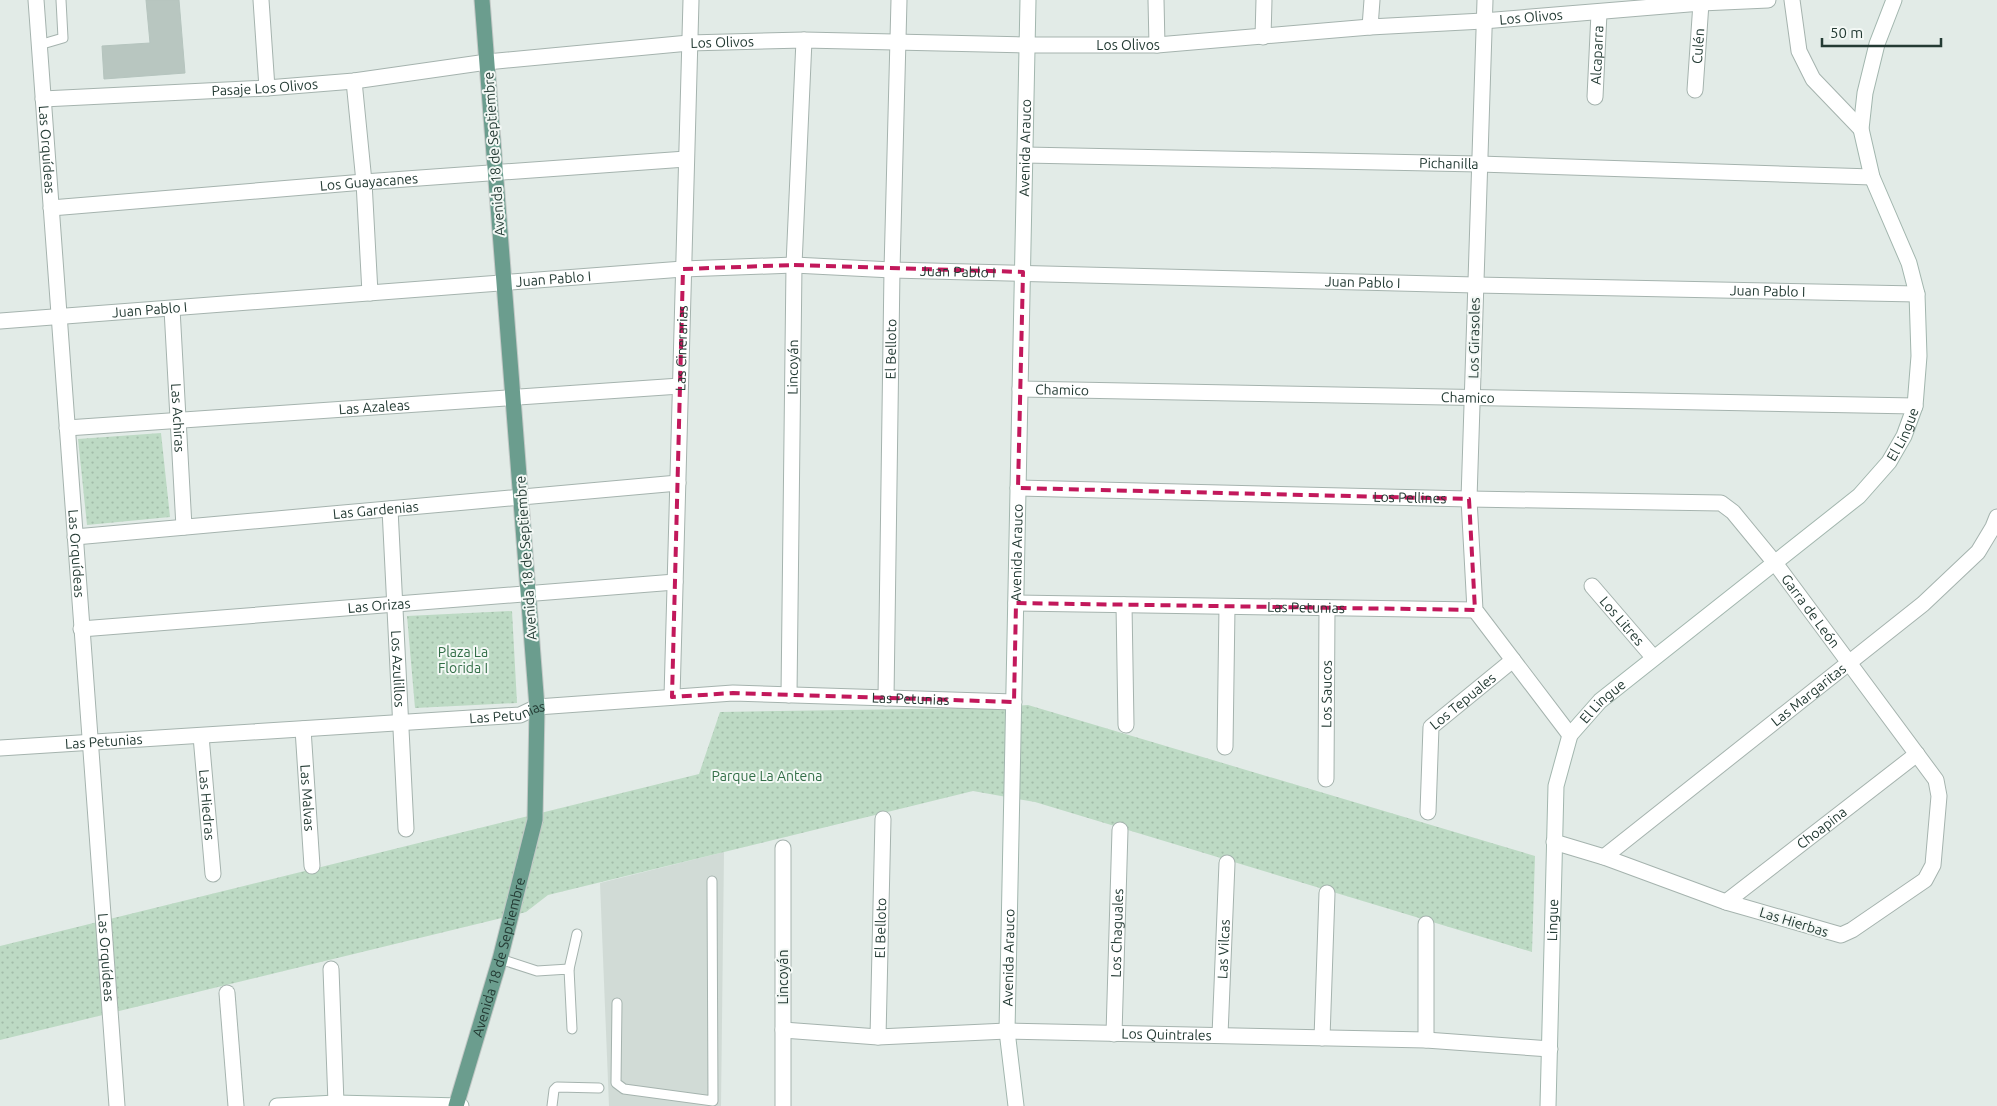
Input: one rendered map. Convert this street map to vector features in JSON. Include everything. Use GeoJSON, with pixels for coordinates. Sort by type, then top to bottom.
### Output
{"type":"FeatureCollection","features":[{"type":"Feature","properties":{"kind":"main road","name":"Avenida 18 de Septiembre"},"geometry":{"type":"LineString","coordinates":[[458,1106],[500,960],[535,820],[537,707],[482,0]]}},
{"type":"Feature","properties":{"kind":"street","name":"Las Orquídeas"},"geometry":{"type":"LineString","coordinates":[[36,0],[117,1106]]}},
{"type":"Feature","properties":{"kind":"street"},"geometry":{"type":"LineString","coordinates":[[261,0],[267,88]]}},
{"type":"Feature","properties":{"kind":"street","name":"Las Cinerarias"},"geometry":{"type":"LineString","coordinates":[[672,697],[690,0]]}},
{"type":"Feature","properties":{"kind":"street","name":"El Belloto"},"geometry":{"type":"LineString","coordinates":[[886,698],[892,270],[899,0]]}},
{"type":"Feature","properties":{"kind":"street","name":"Avenida Arauco"},"geometry":{"type":"LineString","coordinates":[[1016,1106],[1007,1031],[1028,0]]}},
{"type":"Feature","properties":{"kind":"street"},"geometry":{"type":"LineString","coordinates":[[1156,0],[1156,45]]}},
{"type":"Feature","properties":{"kind":"street"},"geometry":{"type":"LineString","coordinates":[[1264,0],[1264,37]]}},
{"type":"Feature","properties":{"kind":"street"},"geometry":{"type":"LineString","coordinates":[[1370,27],[1372,0]]}},
{"type":"Feature","properties":{"kind":"street","name":"Los Girasoles"},"geometry":{"type":"LineString","coordinates":[[1476,610],[1470,500],[1485,0]]}},
{"type":"Feature","properties":{"kind":"street","name":"Los Olivos"},"geometry":{"type":"LineString","coordinates":[[487,62],[689,43],[804,40],[1028,45],[1156,45],[1370,27],[1483,22],[1701,3],[1768,0]]}},
{"type":"Feature","properties":{"kind":"street"},"geometry":{"type":"LineString","coordinates":[[1792,0],[1799,51],[1814,79],[1862,128]]}},
{"type":"Feature","properties":{"kind":"street","name":"El Lingue"},"geometry":{"type":"LineString","coordinates":[[1570,735],[1600,701],[1653,657],[1775,563],[1865,489],[1889,462],[1904,436],[1914,406],[1919,356],[1917,294],[1909,263],[1872,177],[1862,128],[1865,93],[1877,44],[1894,0]]}},
{"type":"Feature","properties":{"kind":"street","name":"Culén"},"geometry":{"type":"LineString","coordinates":[[1695,90],[1701,3]]}},
{"type":"Feature","properties":{"kind":"street","name":"Alcaparra"},"geometry":{"type":"LineString","coordinates":[[1596,97],[1599,13]]}},
{"type":"Feature","properties":{"kind":"street","name":"Lincoyán"},"geometry":{"type":"LineString","coordinates":[[789,695],[794,265],[804,40]]}},
{"type":"Feature","properties":{"kind":"street","name":"Pasaje Los Olivos"},"geometry":{"type":"LineString","coordinates":[[43,99],[267,88],[354,81],[487,62]]}},
{"type":"Feature","properties":{"kind":"street"},"geometry":{"type":"LineString","coordinates":[[354,81],[364,182],[370,293]]}},
{"type":"Feature","properties":{"kind":"street","name":"Pichanilla"},"geometry":{"type":"LineString","coordinates":[[1025,155],[1480,164],[1872,177]]}},
{"type":"Feature","properties":{"kind":"street","name":"Los Guayacanes"},"geometry":{"type":"LineString","coordinates":[[51,208],[686,158]]}},
{"type":"Feature","properties":{"kind":"street","name":"Juan Pablo I"},"geometry":{"type":"LineString","coordinates":[[0,320],[683,269],[794,265],[892,270],[1917,294]]}},
{"type":"Feature","properties":{"kind":"street","name":"Las Achiras"},"geometry":{"type":"LineString","coordinates":[[172,308],[184,527]]}},
{"type":"Feature","properties":{"kind":"street","name":"Las Azaleas"},"geometry":{"type":"LineString","coordinates":[[67,428],[680,386]]}},
{"type":"Feature","properties":{"kind":"street","name":"Chamico"},"geometry":{"type":"LineString","coordinates":[[1020,389],[1914,406]]}},
{"type":"Feature","properties":{"kind":"street","name":"Las Gardenias"},"geometry":{"type":"LineString","coordinates":[[75,537],[678,483]]}},
{"type":"Feature","properties":{"kind":"street","name":"Los Pellines"},"geometry":{"type":"LineString","coordinates":[[1018,488],[1470,500],[1721,503],[1733,512],[1775,563]]}},
{"type":"Feature","properties":{"kind":"street","name":"Los Azulillos"},"geometry":{"type":"LineString","coordinates":[[390,509],[406,829]]}},
{"type":"Feature","properties":{"kind":"street","name":"Las Margaritas"},"geometry":{"type":"LineString","coordinates":[[1604,857],[1923,604],[1978,552],[1997,517]]}},
{"type":"Feature","properties":{"kind":"street","name":"Garra de León"},"geometry":{"type":"LineString","coordinates":[[1775,563],[1917,754]]}},
{"type":"Feature","properties":{"kind":"street","name":"Las Orizas"},"geometry":{"type":"LineString","coordinates":[[81,628],[675,582]]}},
{"type":"Feature","properties":{"kind":"street","name":"Los Litres"},"geometry":{"type":"LineString","coordinates":[[1592,586],[1653,657]]}},
{"type":"Feature","properties":{"kind":"street","name":"Las Petunias"},"geometry":{"type":"LineString","coordinates":[[1016,603],[1476,610]]}},
{"type":"Feature","properties":{"kind":"street"},"geometry":{"type":"LineString","coordinates":[[1124,605],[1126,726]]}},
{"type":"Feature","properties":{"kind":"street"},"geometry":{"type":"LineString","coordinates":[[1224,747],[1228,607]]}},
{"type":"Feature","properties":{"kind":"street","name":"Los Saucos"},"geometry":{"type":"LineString","coordinates":[[1326,779],[1327,608]]}},
{"type":"Feature","properties":{"kind":"street"},"geometry":{"type":"LineString","coordinates":[[1476,610],[1570,735]]}},
{"type":"Feature","properties":{"kind":"street","name":"Los Tepuales"},"geometry":{"type":"LineString","coordinates":[[1428,812],[1431,727],[1513,660]]}},
{"type":"Feature","properties":{"kind":"street","name":"Las Petunias"},"geometry":{"type":"LineString","coordinates":[[0,748],[520,715],[537,707],[733,693],[1014,702]]}},
{"type":"Feature","properties":{"kind":"street","name":"Las Malvas"},"geometry":{"type":"LineString","coordinates":[[303,729],[312,866]]}},
{"type":"Feature","properties":{"kind":"street","name":"Lingue"},"geometry":{"type":"LineString","coordinates":[[1548,1106],[1556,786],[1570,735]]}},
{"type":"Feature","properties":{"kind":"street","name":"Las Hiedras"},"geometry":{"type":"LineString","coordinates":[[201,736],[213,874]]}},
{"type":"Feature","properties":{"kind":"street","name":"Las Hierbas"},"geometry":{"type":"LineString","coordinates":[[1554,842],[1604,857],[1726,902],[1841,936],[1924,880],[1933,865],[1939,796],[1936,780],[1917,754]]}},
{"type":"Feature","properties":{"kind":"street","name":"Choapina"},"geometry":{"type":"LineString","coordinates":[[1726,902],[1917,754]]}},
{"type":"Feature","properties":{"kind":"street","name":"El Belloto"},"geometry":{"type":"LineString","coordinates":[[878,1037],[883,819]]}},
{"type":"Feature","properties":{"kind":"street","name":"Los Chaguales"},"geometry":{"type":"LineString","coordinates":[[1114,1034],[1120,830]]}},
{"type":"Feature","properties":{"kind":"street","name":"Lincoyán"},"geometry":{"type":"LineString","coordinates":[[783,1106],[784,848]]}},
{"type":"Feature","properties":{"kind":"street","name":"Las Vilcas"},"geometry":{"type":"LineString","coordinates":[[1220,1035],[1227,863]]}},
{"type":"Feature","properties":{"kind":"street"},"geometry":{"type":"LineString","coordinates":[[1322,1038],[1327,893]]}},
{"type":"Feature","properties":{"kind":"street"},"geometry":{"type":"LineString","coordinates":[[1426,924],[1426,1040]]}},
{"type":"Feature","properties":{"kind":"street"},"geometry":{"type":"LineString","coordinates":[[331,969],[336,1103]]}},
{"type":"Feature","properties":{"kind":"street"},"geometry":{"type":"LineString","coordinates":[[227,993],[236,1106]]}},
{"type":"Feature","properties":{"kind":"street","name":"Los Quintrales"},"geometry":{"type":"LineString","coordinates":[[783,1030],[878,1037],[1007,1031],[1426,1040],[1550,1049]]}},
{"type":"Feature","properties":{"kind":"street"},"geometry":{"type":"LineString","coordinates":[[278,1106],[336,1103],[375,1106],[458,1106]]}},
{"type":"Feature","properties":{"kind":"lane"},"geometry":{"type":"LineString","coordinates":[[39,46],[63,38],[61,0]]}},
{"type":"Feature","properties":{"kind":"lane"},"geometry":{"type":"LineString","coordinates":[[617,1003],[616,1083],[618,1087],[713,1104],[712,881]]}},
{"type":"Feature","properties":{"kind":"lane"},"geometry":{"type":"LineString","coordinates":[[572,1029],[569,968],[577,934]]}},
{"type":"Feature","properties":{"kind":"lane"},"geometry":{"type":"LineString","coordinates":[[500,960],[537,971],[569,968]]}},
{"type":"Feature","properties":{"kind":"lane"},"geometry":{"type":"LineString","coordinates":[[552,1106],[554,1090],[557,1087],[599,1088]]}},
{"type":"Feature","properties":{"kind":"highlighted area"},"geometry":{"type":"Polygon","coordinates":[[[794,265],[1023,272],[1018,488],[1469,499],[1475,610],[1016,603],[1014,702],[733,693],[672,697],[683,269],[794,265]]]}},
{"type":"Feature","properties":{"kind":"shaded area"},"geometry":{"type":"Polygon","coordinates":[[[724,852],[721,1106],[609,1106],[600,883],[724,852]]]}},
{"type":"Feature","properties":{"kind":"green space"},"geometry":{"type":"Polygon","coordinates":[[[161,433],[170,517],[87,525],[78,439],[161,433]]]}},
{"type":"Feature","properties":{"kind":"green space","name":"Plaza La Florida I"},"geometry":{"type":"Polygon","coordinates":[[[512,611],[517,703],[415,708],[407,616],[512,611]]]}},
{"type":"Feature","properties":{"kind":"green space","name":"Parque La Antena"},"geometry":{"type":"Polygon","coordinates":[[[1028,705],[1535,856],[1532,952],[1035,802],[973,791],[548,895],[526,912],[0,1040],[0,946],[699,774],[720,712],[979,708],[1028,705]]]}},
{"type":"Feature","properties":{"kind":"building"},"geometry":{"type":"Polygon","coordinates":[[[146,0],[179,0],[185,73],[104,79],[102,46],[150,43],[146,0]]]}}]}
